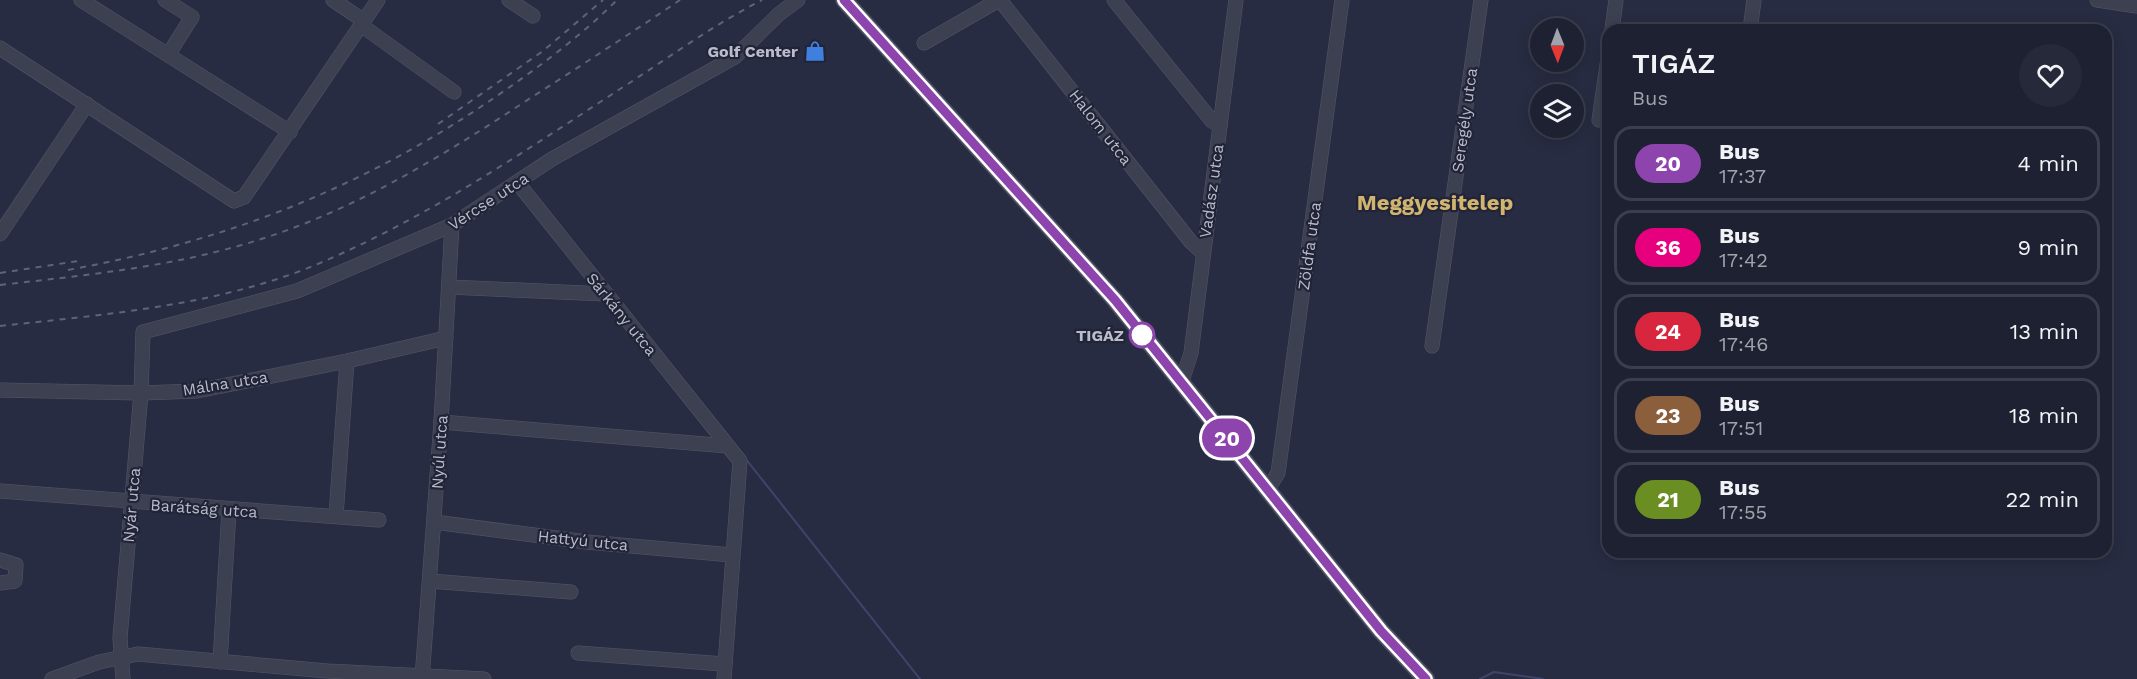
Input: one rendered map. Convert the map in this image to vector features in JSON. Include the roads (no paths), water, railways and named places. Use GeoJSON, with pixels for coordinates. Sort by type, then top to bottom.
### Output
{"type":"FeatureCollection","features":[{"type":"Feature","properties":{"kind":"main road"},"geometry":{"type":"LineString","coordinates":[[846,3],[1115,300],[1381,631],[1426,679]]}},
{"type":"Feature","properties":{"kind":"street"},"geometry":{"type":"LineString","coordinates":[[81,0],[290,132]]}},
{"type":"Feature","properties":{"kind":"street"},"geometry":{"type":"LineString","coordinates":[[165,0],[192,17],[168,55]]}},
{"type":"Feature","properties":{"kind":"street"},"geometry":{"type":"LineString","coordinates":[[333,0],[454,92]]}},
{"type":"Feature","properties":{"kind":"street"},"geometry":{"type":"LineString","coordinates":[[2,54],[87,104],[227,199],[234,201],[244,197],[378,0]]}},
{"type":"Feature","properties":{"kind":"street"},"geometry":{"type":"LineString","coordinates":[[509,0],[533,16]]}},
{"type":"Feature","properties":{"kind":"street","name":"Vércse utca"},"geometry":{"type":"LineString","coordinates":[[142,332],[297,291],[452,225],[517,182],[735,57],[798,0]]}},
{"type":"Feature","properties":{"kind":"street"},"geometry":{"type":"LineString","coordinates":[[924,43],[1000,0]]}},
{"type":"Feature","properties":{"kind":"street","name":"Halom utca"},"geometry":{"type":"LineString","coordinates":[[1000,0],[1191,242],[1203,253]]}},
{"type":"Feature","properties":{"kind":"street"},"geometry":{"type":"LineString","coordinates":[[1114,0],[1212,121],[1220,126]]}},
{"type":"Feature","properties":{"kind":"street","name":"Vadász utca"},"geometry":{"type":"LineString","coordinates":[[1182,381],[1191,353],[1236,0]]}},
{"type":"Feature","properties":{"kind":"street","name":"Zöldfa utca"},"geometry":{"type":"LineString","coordinates":[[1269,489],[1278,473],[1342,0]]}},
{"type":"Feature","properties":{"kind":"street","name":"Seregély utca"},"geometry":{"type":"LineString","coordinates":[[1432,346],[1481,0]]}},
{"type":"Feature","properties":{"kind":"street"},"geometry":{"type":"LineString","coordinates":[[1613,24],[1616,0]]}},
{"type":"Feature","properties":{"kind":"street"},"geometry":{"type":"LineString","coordinates":[[1751,24],[1754,0]]}},
{"type":"Feature","properties":{"kind":"street"},"geometry":{"type":"LineString","coordinates":[[2097,0],[2137,6]]}},
{"type":"Feature","properties":{"kind":"street"},"geometry":{"type":"LineString","coordinates":[[1599,120],[1602,99]]}},
{"type":"Feature","properties":{"kind":"street"},"geometry":{"type":"LineString","coordinates":[[0,234],[87,104]]}},
{"type":"Feature","properties":{"kind":"street","name":"Sárkány utca"},"geometry":{"type":"LineString","coordinates":[[517,182],[740,461],[741,473],[732,555],[724,679]]}},
{"type":"Feature","properties":{"kind":"street","name":"Nyúl utca"},"geometry":{"type":"LineString","coordinates":[[422,678],[441,422],[452,225]]}},
{"type":"Feature","properties":{"kind":"street"},"geometry":{"type":"LineString","coordinates":[[448,287],[606,294]]}},
{"type":"Feature","properties":{"kind":"street","name":"Nyár utca"},"geometry":{"type":"LineString","coordinates":[[123,679],[120,657],[141,393],[142,332]]}},
{"type":"Feature","properties":{"kind":"street","name":"Málna utca"},"geometry":{"type":"LineString","coordinates":[[0,390],[141,393],[197,391],[347,361],[446,338]]}},
{"type":"Feature","properties":{"kind":"street"},"geometry":{"type":"LineString","coordinates":[[336,516],[347,361]]}},
{"type":"Feature","properties":{"kind":"street"},"geometry":{"type":"LineString","coordinates":[[441,422],[728,446]]}},
{"type":"Feature","properties":{"kind":"street","name":"Barátság utca"},"geometry":{"type":"LineString","coordinates":[[0,491],[380,520]]}},
{"type":"Feature","properties":{"kind":"street"},"geometry":{"type":"LineString","coordinates":[[220,662],[229,510]]}},
{"type":"Feature","properties":{"kind":"street","name":"Hattyú utca"},"geometry":{"type":"LineString","coordinates":[[434,522],[587,542],[732,555]]}},
{"type":"Feature","properties":{"kind":"street"},"geometry":{"type":"LineString","coordinates":[[0,560],[8,560],[16,565],[17,574],[15,581],[0,583]]}},
{"type":"Feature","properties":{"kind":"street"},"geometry":{"type":"LineString","coordinates":[[430,581],[571,592]]}},
{"type":"Feature","properties":{"kind":"street"},"geometry":{"type":"LineString","coordinates":[[578,653],[724,664]]}},
{"type":"Feature","properties":{"kind":"street"},"geometry":{"type":"LineString","coordinates":[[52,679],[120,657],[138,654],[422,678],[484,679]]}},
{"type":"Feature","properties":{"kind":"waterway"},"geometry":{"type":"LineString","coordinates":[[745,458],[920,679]]}},
{"type":"Feature","properties":{"kind":"waterway"},"geometry":{"type":"LineString","coordinates":[[1480,679],[1494,672],[1543,679]]}},
{"type":"Feature","properties":{"kind":"railway"},"geometry":{"type":"LineString","coordinates":[[438,124],[543,51],[603,0]]}},
{"type":"Feature","properties":{"kind":"railway"},"geometry":{"type":"LineString","coordinates":[[68,270],[186,243],[296,205],[349,181],[453,125],[504,91],[562,48],[617,0]]}},
{"type":"Feature","properties":{"kind":"railway"},"geometry":{"type":"LineString","coordinates":[[0,285],[161,264],[255,241],[329,214],[398,179],[466,140],[680,0]]}},
{"type":"Feature","properties":{"kind":"railway"},"geometry":{"type":"LineString","coordinates":[[0,326],[125,312],[208,297],[249,288],[327,260],[403,223],[477,181],[708,31],[762,0]]}},
{"type":"Feature","properties":{"kind":"railway"},"geometry":{"type":"LineString","coordinates":[[0,273],[78,261]]}},
{"type":"Feature","properties":{"kind":"place","name":"Golf Center"},"geometry":{"type":"Point","coordinates":[815,51]}},
{"type":"Feature","properties":{"kind":"place","name":"TIGÁZ"},"geometry":{"type":"Point","coordinates":[1142,335]}},
{"type":"Feature","properties":{"kind":"district","name":"Meggyesitelep"},"geometry":{"type":"Point","coordinates":[1435,202]}}]}
